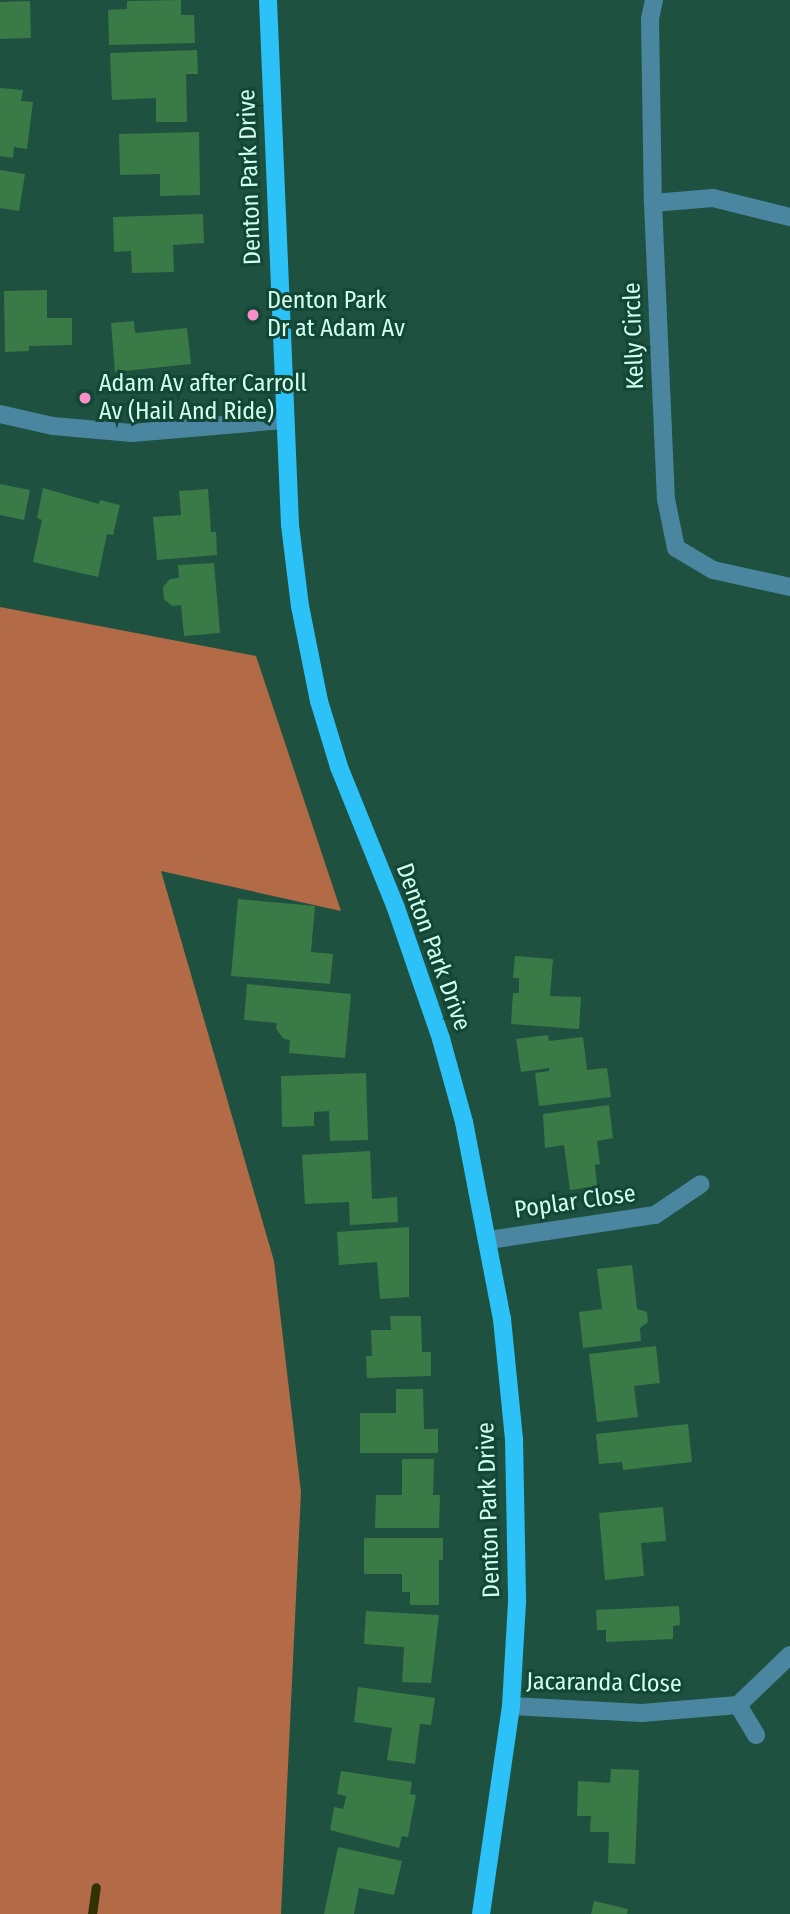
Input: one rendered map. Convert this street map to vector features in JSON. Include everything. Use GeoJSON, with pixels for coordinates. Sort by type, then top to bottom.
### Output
{"type":"FeatureCollection","features":[{"type":"Feature","properties":{"kind":"main road","name":"Denton Park Drive"},"geometry":{"type":"LineString","coordinates":[[268,0],[293,559],[319,701],[339,767],[396,908],[441,1039],[464,1122],[489,1240],[502,1319],[514,1439],[517,1602],[511,1706],[481,1914]]}},
{"type":"Feature","properties":{"kind":"street","name":"Kelly Circle"},"geometry":{"type":"LineString","coordinates":[[654,0],[650,19],[653,203],[666,499],[676,548],[713,570],[790,587]]}},
{"type":"Feature","properties":{"kind":"street"},"geometry":{"type":"LineString","coordinates":[[653,203],[713,198],[790,217]]}},
{"type":"Feature","properties":{"kind":"street"},"geometry":{"type":"LineString","coordinates":[[0,414],[53,426],[132,433],[285,420]]}},
{"type":"Feature","properties":{"kind":"street","name":"Poplar Close"},"geometry":{"type":"LineString","coordinates":[[489,1240],[655,1215],[701,1184]]}},
{"type":"Feature","properties":{"kind":"street"},"geometry":{"type":"LineString","coordinates":[[756,1735],[738,1705],[790,1655]]}},
{"type":"Feature","properties":{"kind":"street","name":"Jacaranda Close"},"geometry":{"type":"LineString","coordinates":[[511,1706],[642,1713],[738,1705]]}},
{"type":"Feature","properties":{"kind":"shaded area"},"geometry":{"type":"Polygon","coordinates":[[[0,607],[256,656],[341,911],[161,871],[274,1261],[301,1492],[281,1914],[0,1914],[0,607]]]}},
{"type":"Feature","properties":{"kind":"building"},"geometry":{"type":"Polygon","coordinates":[[[181,0],[181,15],[194,15],[195,43],[109,45],[108,10],[127,9],[127,1],[181,0]]]}},
{"type":"Feature","properties":{"kind":"building"},"geometry":{"type":"Polygon","coordinates":[[[30,1],[31,38],[0,39],[0,2],[30,1]]]}},
{"type":"Feature","properties":{"kind":"building"},"geometry":{"type":"Polygon","coordinates":[[[197,50],[198,74],[186,74],[187,122],[156,122],[156,98],[112,100],[110,53],[197,50]]]}},
{"type":"Feature","properties":{"kind":"building"},"geometry":{"type":"Polygon","coordinates":[[[0,88],[23,90],[21,101],[33,102],[27,149],[14,147],[13,158],[0,156],[0,88]]]}},
{"type":"Feature","properties":{"kind":"building"},"geometry":{"type":"Polygon","coordinates":[[[199,132],[200,195],[160,196],[160,174],[120,175],[119,134],[199,132]]]}},
{"type":"Feature","properties":{"kind":"building"},"geometry":{"type":"Polygon","coordinates":[[[0,170],[25,174],[19,211],[0,208],[0,170]]]}},
{"type":"Feature","properties":{"kind":"building"},"geometry":{"type":"Polygon","coordinates":[[[203,214],[204,243],[173,245],[174,272],[132,273],[131,251],[114,252],[113,217],[203,214]]]}},
{"type":"Feature","properties":{"kind":"building"},"geometry":{"type":"Polygon","coordinates":[[[47,290],[47,318],[72,318],[72,345],[29,346],[29,351],[5,352],[4,291],[47,290]]]}},
{"type":"Feature","properties":{"kind":"building"},"geometry":{"type":"Polygon","coordinates":[[[134,321],[135,333],[187,328],[191,364],[115,372],[111,323],[134,321]]]}},
{"type":"Feature","properties":{"kind":"building"},"geometry":{"type":"Polygon","coordinates":[[[0,484],[30,490],[24,520],[0,515],[0,484]]]}},
{"type":"Feature","properties":{"kind":"building"},"geometry":{"type":"Polygon","coordinates":[[[43,488],[99,504],[100,500],[120,505],[113,535],[107,534],[98,577],[33,562],[42,520],[37,518],[43,488]]]}},
{"type":"Feature","properties":{"kind":"building"},"geometry":{"type":"Polygon","coordinates":[[[208,489],[211,532],[216,532],[217,555],[157,560],[153,517],[181,515],[179,491],[208,489]]]}},
{"type":"Feature","properties":{"kind":"building"},"geometry":{"type":"Polygon","coordinates":[[[214,563],[220,633],[184,636],[181,605],[172,606],[164,599],[163,587],[170,579],[179,578],[178,565],[214,563]]]}},
{"type":"Feature","properties":{"kind":"building"},"geometry":{"type":"Polygon","coordinates":[[[238,899],[315,906],[311,952],[333,954],[330,984],[231,976],[238,899]]]}},
{"type":"Feature","properties":{"kind":"building"},"geometry":{"type":"Polygon","coordinates":[[[515,956],[553,959],[550,996],[581,997],[579,1029],[511,1024],[513,993],[519,993],[519,978],[513,978],[515,956]]]}},
{"type":"Feature","properties":{"kind":"building"},"geometry":{"type":"Polygon","coordinates":[[[247,984],[351,994],[345,1058],[289,1053],[290,1040],[284,1039],[276,1029],[277,1023],[244,1020],[247,984]]]}},
{"type":"Feature","properties":{"kind":"building"},"geometry":{"type":"Polygon","coordinates":[[[548,1035],[549,1041],[583,1037],[587,1070],[607,1068],[611,1097],[539,1106],[535,1073],[549,1071],[549,1068],[521,1072],[516,1039],[548,1035]]]}},
{"type":"Feature","properties":{"kind":"building"},"geometry":{"type":"Polygon","coordinates":[[[366,1073],[368,1140],[330,1141],[329,1111],[314,1112],[314,1126],[282,1127],[281,1076],[366,1073]]]}},
{"type":"Feature","properties":{"kind":"building"},"geometry":{"type":"Polygon","coordinates":[[[609,1105],[613,1138],[597,1141],[600,1164],[595,1165],[597,1186],[570,1190],[564,1145],[545,1148],[543,1114],[609,1105]]]}},
{"type":"Feature","properties":{"kind":"building"},"geometry":{"type":"Polygon","coordinates":[[[370,1151],[372,1199],[397,1197],[398,1222],[350,1225],[349,1202],[305,1204],[302,1155],[370,1151]]]}},
{"type":"Feature","properties":{"kind":"building"},"geometry":{"type":"Polygon","coordinates":[[[409,1227],[409,1297],[380,1299],[377,1262],[339,1265],[337,1232],[409,1227]]]}},
{"type":"Feature","properties":{"kind":"building"},"geometry":{"type":"Polygon","coordinates":[[[632,1265],[637,1309],[647,1312],[648,1322],[640,1328],[641,1341],[583,1348],[579,1312],[602,1309],[597,1269],[632,1265]]]}},
{"type":"Feature","properties":{"kind":"building"},"geometry":{"type":"Polygon","coordinates":[[[390,1316],[421,1316],[422,1352],[431,1352],[431,1376],[367,1378],[366,1356],[372,1356],[371,1330],[391,1330],[390,1316]]]}},
{"type":"Feature","properties":{"kind":"building"},"geometry":{"type":"Polygon","coordinates":[[[656,1346],[660,1383],[634,1386],[638,1417],[597,1422],[589,1354],[656,1346]]]}},
{"type":"Feature","properties":{"kind":"building"},"geometry":{"type":"Polygon","coordinates":[[[396,1389],[423,1389],[424,1429],[438,1429],[438,1453],[360,1453],[360,1413],[396,1413],[396,1389]]]}},
{"type":"Feature","properties":{"kind":"building"},"geometry":{"type":"Polygon","coordinates":[[[688,1424],[692,1462],[623,1470],[622,1462],[599,1464],[596,1434],[688,1424]]]}},
{"type":"Feature","properties":{"kind":"building"},"geometry":{"type":"Polygon","coordinates":[[[402,1459],[434,1459],[433,1495],[440,1495],[439,1528],[375,1528],[376,1495],[402,1495],[402,1459]]]}},
{"type":"Feature","properties":{"kind":"building"},"geometry":{"type":"Polygon","coordinates":[[[663,1507],[666,1541],[641,1543],[644,1576],[605,1580],[599,1513],[663,1507]]]}},
{"type":"Feature","properties":{"kind":"building"},"geometry":{"type":"Polygon","coordinates":[[[364,1538],[443,1538],[443,1560],[439,1560],[439,1605],[410,1605],[410,1592],[402,1592],[402,1574],[364,1574],[364,1538]]]}},
{"type":"Feature","properties":{"kind":"building"},"geometry":{"type":"Polygon","coordinates":[[[679,1606],[680,1625],[673,1626],[673,1639],[606,1642],[606,1630],[597,1630],[596,1610],[679,1606]]]}},
{"type":"Feature","properties":{"kind":"building"},"geometry":{"type":"Polygon","coordinates":[[[366,1611],[439,1615],[431,1683],[402,1682],[404,1647],[364,1644],[366,1611]]]}},
{"type":"Feature","properties":{"kind":"building"},"geometry":{"type":"Polygon","coordinates":[[[358,1687],[435,1698],[431,1725],[420,1724],[415,1764],[387,1760],[392,1728],[354,1722],[358,1687]]]}},
{"type":"Feature","properties":{"kind":"building"},"geometry":{"type":"Polygon","coordinates":[[[611,1769],[639,1770],[635,1864],[608,1863],[609,1832],[590,1832],[591,1816],[577,1816],[578,1781],[610,1783],[611,1769]]]}},
{"type":"Feature","properties":{"kind":"building"},"geometry":{"type":"Polygon","coordinates":[[[341,1771],[412,1782],[410,1794],[416,1795],[408,1837],[402,1836],[399,1848],[330,1830],[334,1807],[343,1809],[345,1802],[346,1796],[337,1794],[341,1771]]]}},
{"type":"Feature","properties":{"kind":"building"},"geometry":{"type":"Polygon","coordinates":[[[338,1847],[402,1861],[394,1895],[359,1888],[354,1914],[324,1914],[338,1847]]]}},
{"type":"Feature","properties":{"kind":"building"},"geometry":{"type":"Polygon","coordinates":[[[594,1901],[628,1909],[627,1914],[591,1914],[594,1901]]]}},
{"type":"Feature","properties":{"kind":"waterway"},"geometry":{"type":"LineString","coordinates":[[92,1914],[96,1887]]}},
{"type":"Feature","properties":{"kind":"place","name":"Denton Park Dr at Adam Av"},"geometry":{"type":"Point","coordinates":[253,315]}},
{"type":"Feature","properties":{"kind":"place","name":"Adam Av after Carroll Av (Hail And Ride)"},"geometry":{"type":"Point","coordinates":[85,398]}}]}
